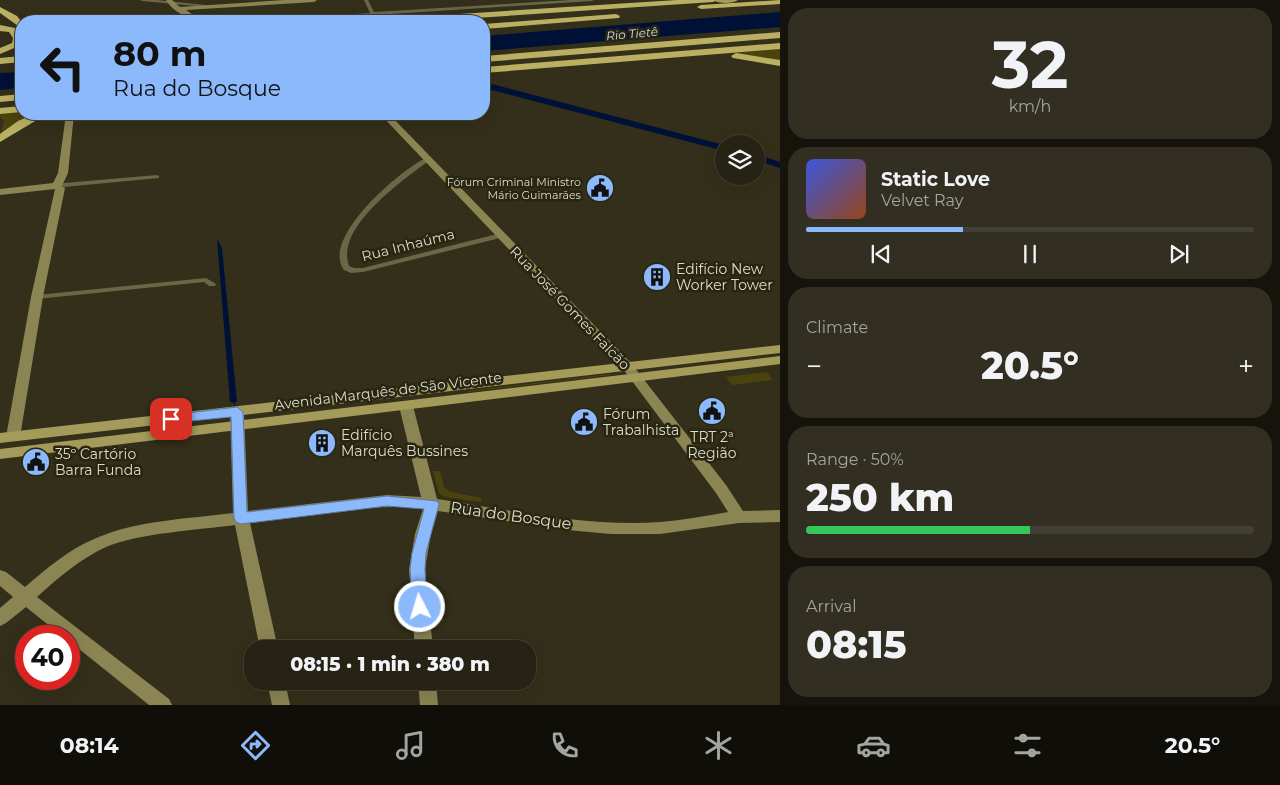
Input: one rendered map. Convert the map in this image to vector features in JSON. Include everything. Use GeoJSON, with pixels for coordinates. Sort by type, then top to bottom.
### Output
{"type":"FeatureCollection","features":[{"type":"Feature","properties":{"kind":"highway"},"geometry":{"type":"LineString","coordinates":[[490,17],[769,0]]}},
{"type":"Feature","properties":{"kind":"highway"},"geometry":{"type":"LineString","coordinates":[[490,16],[647,2],[693,6]]}},
{"type":"Feature","properties":{"kind":"highway"},"geometry":{"type":"LineString","coordinates":[[717,2],[780,4]]}},
{"type":"Feature","properties":{"kind":"highway"},"geometry":{"type":"LineString","coordinates":[[520,12],[780,4]]}},
{"type":"Feature","properties":{"kind":"highway"},"geometry":{"type":"LineString","coordinates":[[3,11],[15,19]]}},
{"type":"Feature","properties":{"kind":"highway"},"geometry":{"type":"LineString","coordinates":[[0,27],[8,20],[3,11]]}},
{"type":"Feature","properties":{"kind":"highway"},"geometry":{"type":"LineString","coordinates":[[490,23],[635,15]]}},
{"type":"Feature","properties":{"kind":"highway"},"geometry":{"type":"LineString","coordinates":[[490,27],[625,16]]}},
{"type":"Feature","properties":{"kind":"highway"},"geometry":{"type":"LineString","coordinates":[[0,27],[12,30],[15,35]]}},
{"type":"Feature","properties":{"kind":"highway"},"geometry":{"type":"LineString","coordinates":[[490,58],[780,35]]}},
{"type":"Feature","properties":{"kind":"highway"},"geometry":{"type":"LineString","coordinates":[[490,69],[780,41]]}},
{"type":"Feature","properties":{"kind":"highway"},"geometry":{"type":"LineString","coordinates":[[0,52],[15,44]]}},
{"type":"Feature","properties":{"kind":"highway"},"geometry":{"type":"LineString","coordinates":[[490,65],[780,46]]}},
{"type":"Feature","properties":{"kind":"highway"},"geometry":{"type":"LineString","coordinates":[[552,53],[564,55],[670,48],[780,63]]}},
{"type":"Feature","properties":{"kind":"highway"},"geometry":{"type":"LineString","coordinates":[[0,52],[15,51]]}},
{"type":"Feature","properties":{"kind":"highway"},"geometry":{"type":"LineString","coordinates":[[0,62],[15,61]]}},
{"type":"Feature","properties":{"kind":"highway"},"geometry":{"type":"LineString","coordinates":[[0,99],[15,98]]}},
{"type":"Feature","properties":{"kind":"highway"},"geometry":{"type":"LineString","coordinates":[[0,106],[15,105]]}},
{"type":"Feature","properties":{"kind":"highway"},"geometry":{"type":"LineString","coordinates":[[0,111],[15,110]]}},
{"type":"Feature","properties":{"kind":"highway"},"geometry":{"type":"LineString","coordinates":[[0,139],[29,120]]}},
{"type":"Feature","properties":{"kind":"main road"},"geometry":{"type":"LineString","coordinates":[[717,2],[735,0]]}},
{"type":"Feature","properties":{"kind":"main road","name":"Avenida Marquês de São Vicente"},"geometry":{"type":"LineString","coordinates":[[0,454],[237,419],[627,366],[779,358]]}},
{"type":"Feature","properties":{"kind":"main road","name":"Avenida Marquês de São Vicente"},"geometry":{"type":"LineString","coordinates":[[6,438],[406,406],[636,378],[779,358]]}},
{"type":"Feature","properties":{"kind":"street"},"geometry":{"type":"LineString","coordinates":[[142,0],[169,1],[206,6]]}},
{"type":"Feature","properties":{"kind":"street"},"geometry":{"type":"LineString","coordinates":[[178,9],[314,0]]}},
{"type":"Feature","properties":{"kind":"street"},"geometry":{"type":"LineString","coordinates":[[366,0],[373,14]]}},
{"type":"Feature","properties":{"kind":"street"},"geometry":{"type":"LineString","coordinates":[[464,0],[473,15]]}},
{"type":"Feature","properties":{"kind":"street"},"geometry":{"type":"LineString","coordinates":[[357,15],[592,0]]}},
{"type":"Feature","properties":{"kind":"street"},"geometry":{"type":"LineString","coordinates":[[169,1],[189,15]]}},
{"type":"Feature","properties":{"kind":"street"},"geometry":{"type":"LineString","coordinates":[[6,438],[63,173],[69,120]]}},
{"type":"Feature","properties":{"kind":"street","name":"Rua José Gomes Falcão"},"geometry":{"type":"LineString","coordinates":[[390,120],[627,366],[721,490],[739,517]]}},
{"type":"Feature","properties":{"kind":"street","name":"Rua Inhaúma"},"geometry":{"type":"LineString","coordinates":[[428,159],[380,197],[359,217],[344,252],[346,268],[363,270],[501,235]]}},
{"type":"Feature","properties":{"kind":"street"},"geometry":{"type":"LineString","coordinates":[[0,192],[157,177]]}},
{"type":"Feature","properties":{"kind":"street"},"geometry":{"type":"LineString","coordinates":[[37,297],[192,281],[206,280],[212,284]]}},
{"type":"Feature","properties":{"kind":"street"},"geometry":{"type":"LineString","coordinates":[[406,406],[428,496],[432,504],[423,534],[418,569],[423,640]]}},
{"type":"Feature","properties":{"kind":"street"},"geometry":{"type":"LineString","coordinates":[[237,419],[241,518],[267,640]]}},
{"type":"Feature","properties":{"kind":"street","name":"Rua do Bosque"},"geometry":{"type":"LineString","coordinates":[[0,618],[77,556],[102,542],[143,532],[241,518],[387,501],[432,504],[567,524],[611,528],[660,528],[739,517],[780,516]]}},
{"type":"Feature","properties":{"kind":"street"},"geometry":{"type":"LineString","coordinates":[[0,576],[159,703]]}},
{"type":"Feature","properties":{"kind":"street"},"geometry":{"type":"LineString","coordinates":[[278,690],[281,705]]}},
{"type":"Feature","properties":{"kind":"street"},"geometry":{"type":"LineString","coordinates":[[428,690],[429,705]]}},
{"type":"Feature","properties":{"kind":"shaded area"},"geometry":{"type":"Polygon","coordinates":[[[780,49],[780,62],[736,53],[780,49]]]}},
{"type":"Feature","properties":{"kind":"shaded area"},"geometry":{"type":"Polygon","coordinates":[[[15,112],[15,120],[21,120],[0,135],[4,122],[0,117],[0,113],[15,112]]]}},
{"type":"Feature","properties":{"kind":"shaded area"},"geometry":{"type":"Polygon","coordinates":[[[767,372],[773,380],[732,385],[726,377],[767,372]]]}},
{"type":"Feature","properties":{"kind":"shaded area"},"geometry":{"type":"Polygon","coordinates":[[[611,375],[468,392],[468,391],[611,375]]]}},
{"type":"Feature","properties":{"kind":"shaded area"},"geometry":{"type":"Polygon","coordinates":[[[433,471],[440,471],[444,487],[451,492],[481,498],[481,502],[445,497],[439,493],[433,471]]]}},
{"type":"Feature","properties":{"kind":"water","name":"Rio Tietê"},"geometry":{"type":"Polygon","coordinates":[[[780,12],[780,27],[490,51],[490,36],[780,12]]]}},
{"type":"Feature","properties":{"kind":"water"},"geometry":{"type":"Polygon","coordinates":[[[15,72],[15,89],[0,90],[0,73],[15,72]]]}},
{"type":"Feature","properties":{"kind":"water"},"geometry":{"type":"Polygon","coordinates":[[[217,239],[222,248],[237,402],[235,402],[239,517],[234,403],[230,402],[217,239]]]}},
{"type":"Feature","properties":{"kind":"waterway"},"geometry":{"type":"LineString","coordinates":[[490,87],[715,146]]}},
{"type":"Feature","properties":{"kind":"waterway"},"geometry":{"type":"LineString","coordinates":[[765,160],[780,165]]}},
{"type":"Feature","properties":{"kind":"place","name":"Fórum Criminal Ministro Mário Guimarães"},"geometry":{"type":"Point","coordinates":[600,188]}},
{"type":"Feature","properties":{"kind":"place","name":"Edifício New Worker Tower"},"geometry":{"type":"Point","coordinates":[657,277]}},
{"type":"Feature","properties":{"kind":"place","name":"TRT 2ª Região"},"geometry":{"type":"Point","coordinates":[712,411]}},
{"type":"Feature","properties":{"kind":"place","name":"Fórum Trabalhista"},"geometry":{"type":"Point","coordinates":[584,422]}},
{"type":"Feature","properties":{"kind":"place","name":"Edifício Marquês Bussines"},"geometry":{"type":"Point","coordinates":[322,443]}},
{"type":"Feature","properties":{"kind":"place","name":"35º Cartório Barra Funda"},"geometry":{"type":"Point","coordinates":[36,462]}},
{"type":"Feature","properties":{"kind":"route"},"geometry":{"type":"LineString","coordinates":[[171,419],[237,412],[241,518],[387,501],[432,504],[419,553],[418,584],[420,607]]}}]}
